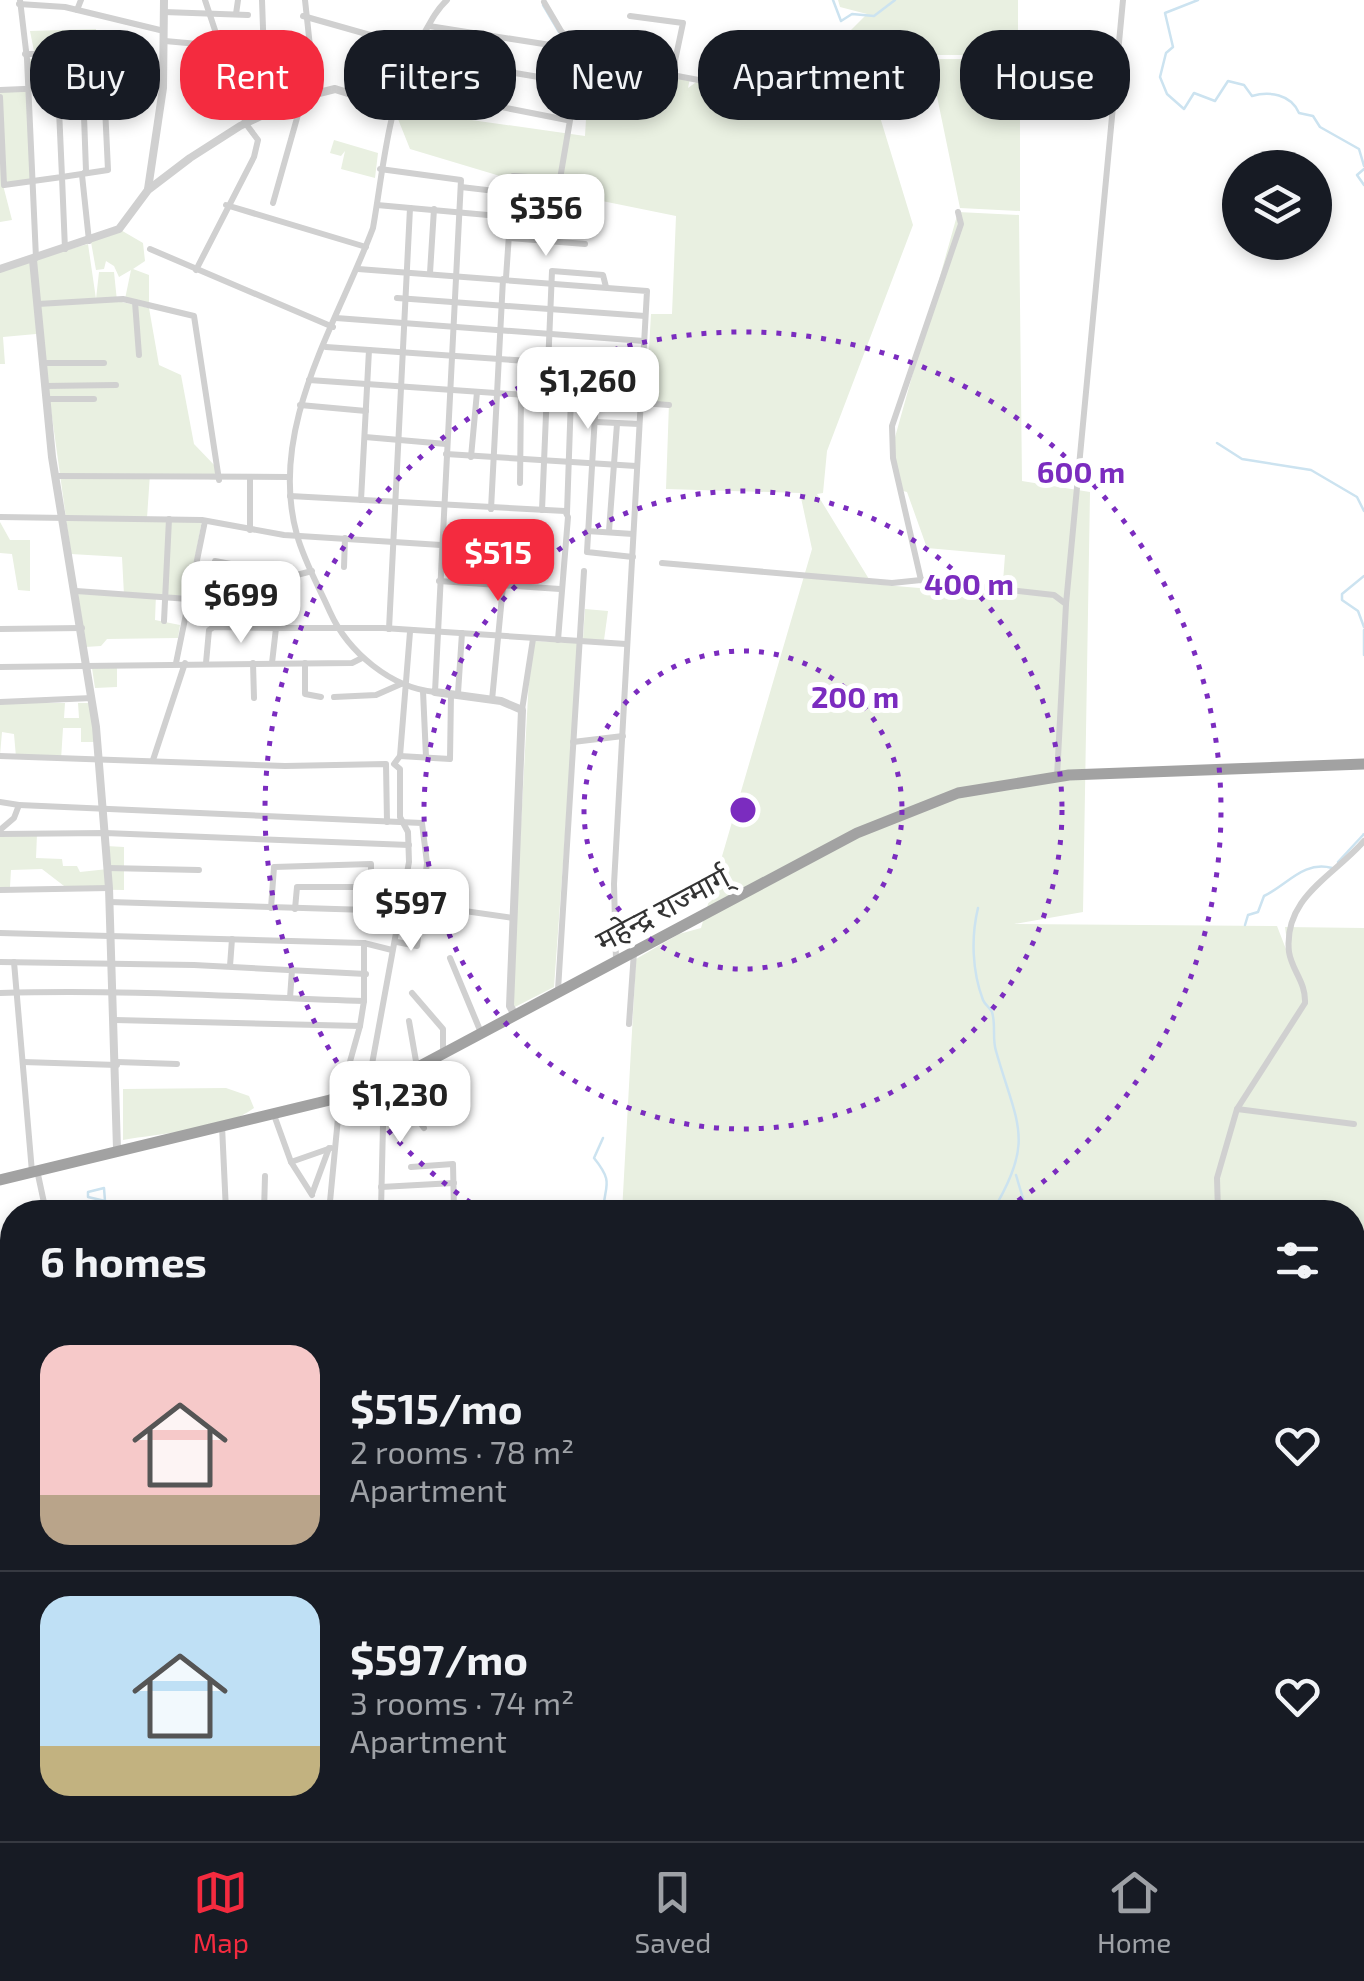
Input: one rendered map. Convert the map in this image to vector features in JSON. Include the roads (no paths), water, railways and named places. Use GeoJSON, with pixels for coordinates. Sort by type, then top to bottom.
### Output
{"type":"FeatureCollection","features":[{"type":"Feature","properties":{"kind":"highway","name":"महेन्द्र राज्मार्ग्"},"geometry":{"type":"LineString","coordinates":[[0,1180],[340,1097],[412,1071],[482,1036],[558,990],[901,812],[958,792],[1057,777],[1364,764]]}},
{"type":"Feature","properties":{"kind":"street"},"geometry":{"type":"LineString","coordinates":[[77,10],[81,0]]}},
{"type":"Feature","properties":{"kind":"street"},"geometry":{"type":"LineString","coordinates":[[148,190],[165,64],[164,0]]}},
{"type":"Feature","properties":{"kind":"street"},"geometry":{"type":"LineString","coordinates":[[205,0],[214,30]]}},
{"type":"Feature","properties":{"kind":"street"},"geometry":{"type":"LineString","coordinates":[[236,14],[238,0]]}},
{"type":"Feature","properties":{"kind":"street"},"geometry":{"type":"LineString","coordinates":[[262,0],[263,30]]}},
{"type":"Feature","properties":{"kind":"street"},"geometry":{"type":"LineString","coordinates":[[305,0],[304,16],[309,30]]}},
{"type":"Feature","properties":{"kind":"street"},"geometry":{"type":"LineString","coordinates":[[427,30],[447,0]]}},
{"type":"Feature","properties":{"kind":"street"},"geometry":{"type":"LineString","coordinates":[[1057,777],[1066,604],[1123,0]]}},
{"type":"Feature","properties":{"kind":"street"},"geometry":{"type":"LineString","coordinates":[[543,1],[560,30]]}},
{"type":"Feature","properties":{"kind":"street"},"geometry":{"type":"LineString","coordinates":[[117,1149],[118,1064],[99,758],[46,400],[20,2],[50,2],[165,31]]}},
{"type":"Feature","properties":{"kind":"street"},"geometry":{"type":"LineString","coordinates":[[164,12],[248,15]]}},
{"type":"Feature","properties":{"kind":"street"},"geometry":{"type":"LineString","coordinates":[[304,16],[347,30]]}},
{"type":"Feature","properties":{"kind":"street"},"geometry":{"type":"LineString","coordinates":[[630,16],[683,23],[678,47]]}},
{"type":"Feature","properties":{"kind":"street"},"geometry":{"type":"LineString","coordinates":[[429,26],[536,43]]}},
{"type":"Feature","properties":{"kind":"street"},"geometry":{"type":"LineString","coordinates":[[165,42],[180,43]]}},
{"type":"Feature","properties":{"kind":"street"},"geometry":{"type":"LineString","coordinates":[[25,54],[30,54]]}},
{"type":"Feature","properties":{"kind":"street"},"geometry":{"type":"LineString","coordinates":[[28,87],[0,93],[2,185],[108,170],[106,120]]}},
{"type":"Feature","properties":{"kind":"street"},"geometry":{"type":"LineString","coordinates":[[59,120],[65,249]]}},
{"type":"Feature","properties":{"kind":"street"},"geometry":{"type":"LineString","coordinates":[[84,120],[86,171],[82,175],[89,241]]}},
{"type":"Feature","properties":{"kind":"street"},"geometry":{"type":"LineString","coordinates":[[196,270],[257,147],[256,132],[245,120]]}},
{"type":"Feature","properties":{"kind":"street"},"geometry":{"type":"LineString","coordinates":[[0,269],[119,229],[148,190],[253,120]]}},
{"type":"Feature","properties":{"kind":"street"},"geometry":{"type":"LineString","coordinates":[[273,202],[294,120]]}},
{"type":"Feature","properties":{"kind":"street"},"geometry":{"type":"LineString","coordinates":[[390,120],[366,246],[300,406],[290,477],[297,534],[336,626],[362,658],[403,685],[492,700],[522,710]]}},
{"type":"Feature","properties":{"kind":"street"},"geometry":{"type":"LineString","coordinates":[[549,206],[560,180],[567,120]]}},
{"type":"Feature","properties":{"kind":"street"},"geometry":{"type":"LineString","coordinates":[[380,168],[459,178],[461,188],[453,276],[435,692]]}},
{"type":"Feature","properties":{"kind":"street"},"geometry":{"type":"LineString","coordinates":[[491,508],[499,330],[512,192],[517,174],[560,180]]}},
{"type":"Feature","properties":{"kind":"street"},"geometry":{"type":"LineString","coordinates":[[461,188],[512,192]]}},
{"type":"Feature","properties":{"kind":"street"},"geometry":{"type":"LineString","coordinates":[[226,204],[366,246]]}},
{"type":"Feature","properties":{"kind":"street"},"geometry":{"type":"LineString","coordinates":[[377,204],[510,217]]}},
{"type":"Feature","properties":{"kind":"street"},"geometry":{"type":"LineString","coordinates":[[513,205],[594,205]]}},
{"type":"Feature","properties":{"kind":"street"},"geometry":{"type":"LineString","coordinates":[[389,629],[408,325],[402,298],[408,273],[410,208]]}},
{"type":"Feature","properties":{"kind":"street"},"geometry":{"type":"LineString","coordinates":[[430,273],[434,210]]}},
{"type":"Feature","properties":{"kind":"street"},"geometry":{"type":"LineString","coordinates":[[922,580],[893,458],[892,426],[961,224],[958,212]]}},
{"type":"Feature","properties":{"kind":"street"},"geometry":{"type":"LineString","coordinates":[[510,238],[585,244]]}},
{"type":"Feature","properties":{"kind":"street"},"geometry":{"type":"LineString","coordinates":[[150,248],[332,327]]}},
{"type":"Feature","properties":{"kind":"street"},"geometry":{"type":"LineString","coordinates":[[358,270],[647,290],[614,884],[616,961]]}},
{"type":"Feature","properties":{"kind":"street"},"geometry":{"type":"LineString","coordinates":[[542,510],[552,272],[576,270],[603,275],[606,287]]}},
{"type":"Feature","properties":{"kind":"street"},"geometry":{"type":"LineString","coordinates":[[402,298],[646,316]]}},
{"type":"Feature","properties":{"kind":"street"},"geometry":{"type":"LineString","coordinates":[[38,304],[135,302],[194,316],[219,480]]}},
{"type":"Feature","properties":{"kind":"street"},"geometry":{"type":"LineString","coordinates":[[135,302],[139,355]]}},
{"type":"Feature","properties":{"kind":"street"},"geometry":{"type":"LineString","coordinates":[[336,318],[644,341]]}},
{"type":"Feature","properties":{"kind":"street"},"geometry":{"type":"LineString","coordinates":[[326,346],[642,369]]}},
{"type":"Feature","properties":{"kind":"street"},"geometry":{"type":"LineString","coordinates":[[361,500],[369,350]]}},
{"type":"Feature","properties":{"kind":"street"},"geometry":{"type":"LineString","coordinates":[[43,364],[104,363]]}},
{"type":"Feature","properties":{"kind":"street"},"geometry":{"type":"LineString","coordinates":[[310,380],[670,405]]}},
{"type":"Feature","properties":{"kind":"street"},"geometry":{"type":"LineString","coordinates":[[45,386],[116,385]]}},
{"type":"Feature","properties":{"kind":"street"},"geometry":{"type":"LineString","coordinates":[[471,457],[476,392]]}},
{"type":"Feature","properties":{"kind":"street"},"geometry":{"type":"LineString","coordinates":[[520,395],[520,483]]}},
{"type":"Feature","properties":{"kind":"street"},"geometry":{"type":"LineString","coordinates":[[558,640],[571,397]]}},
{"type":"Feature","properties":{"kind":"street"},"geometry":{"type":"LineString","coordinates":[[596,398],[587,552],[632,557]]}},
{"type":"Feature","properties":{"kind":"street"},"geometry":{"type":"LineString","coordinates":[[46,400],[94,399]]}},
{"type":"Feature","properties":{"kind":"street"},"geometry":{"type":"LineString","coordinates":[[300,406],[366,411]]}},
{"type":"Feature","properties":{"kind":"street"},"geometry":{"type":"LineString","coordinates":[[596,422],[638,424]]}},
{"type":"Feature","properties":{"kind":"street"},"geometry":{"type":"LineString","coordinates":[[609,532],[617,424]]}},
{"type":"Feature","properties":{"kind":"street"},"geometry":{"type":"LineString","coordinates":[[365,436],[446,444]]}},
{"type":"Feature","properties":{"kind":"street"},"geometry":{"type":"LineString","coordinates":[[446,454],[636,466]]}},
{"type":"Feature","properties":{"kind":"street"},"geometry":{"type":"LineString","coordinates":[[56,476],[154,473],[219,480],[290,477]]}},
{"type":"Feature","properties":{"kind":"street"},"geometry":{"type":"LineString","coordinates":[[250,480],[250,530]]}},
{"type":"Feature","properties":{"kind":"street"},"geometry":{"type":"LineString","coordinates":[[290,496],[567,513]]}},
{"type":"Feature","properties":{"kind":"street"},"geometry":{"type":"LineString","coordinates":[[0,517],[205,520],[250,530],[441,545]]}},
{"type":"Feature","properties":{"kind":"street"},"geometry":{"type":"LineString","coordinates":[[164,621],[169,519]]}},
{"type":"Feature","properties":{"kind":"street"},"geometry":{"type":"LineString","coordinates":[[153,760],[180,663],[205,520]]}},
{"type":"Feature","properties":{"kind":"street"},"geometry":{"type":"LineString","coordinates":[[587,532],[632,534]]}},
{"type":"Feature","properties":{"kind":"street"},"geometry":{"type":"LineString","coordinates":[[344,566],[345,538]]}},
{"type":"Feature","properties":{"kind":"street"},"geometry":{"type":"LineString","coordinates":[[215,561],[293,576],[312,571]]}},
{"type":"Feature","properties":{"kind":"street"},"geometry":{"type":"LineString","coordinates":[[662,563],[892,583],[922,580],[1054,595],[1066,604]]}},
{"type":"Feature","properties":{"kind":"street"},"geometry":{"type":"LineString","coordinates":[[558,990],[584,571]]}},
{"type":"Feature","properties":{"kind":"street"},"geometry":{"type":"LineString","coordinates":[[439,580],[560,589]]}},
{"type":"Feature","properties":{"kind":"street"},"geometry":{"type":"LineString","coordinates":[[492,700],[503,586]]}},
{"type":"Feature","properties":{"kind":"street"},"geometry":{"type":"LineString","coordinates":[[76,591],[189,598]]}},
{"type":"Feature","properties":{"kind":"street"},"geometry":{"type":"LineString","coordinates":[[206,663],[209,630],[214,627],[336,626],[626,644]]}},
{"type":"Feature","properties":{"kind":"street"},"geometry":{"type":"LineString","coordinates":[[0,629],[82,628]]}},
{"type":"Feature","properties":{"kind":"street"},"geometry":{"type":"LineString","coordinates":[[272,663],[276,628]]}},
{"type":"Feature","properties":{"kind":"street"},"geometry":{"type":"LineString","coordinates":[[368,1087],[384,1019],[410,845],[404,824],[400,768],[394,764],[400,756],[410,632]]}},
{"type":"Feature","properties":{"kind":"street"},"geometry":{"type":"LineString","coordinates":[[400,756],[450,759],[462,634]]}},
{"type":"Feature","properties":{"kind":"street"},"geometry":{"type":"LineString","coordinates":[[514,1015],[510,1006],[522,710],[533,639]]}},
{"type":"Feature","properties":{"kind":"street"},"geometry":{"type":"LineString","coordinates":[[0,667],[352,663],[362,658]]}},
{"type":"Feature","properties":{"kind":"street"},"geometry":{"type":"LineString","coordinates":[[253,662],[254,698]]}},
{"type":"Feature","properties":{"kind":"street"},"geometry":{"type":"LineString","coordinates":[[305,663],[305,694],[321,697]]}},
{"type":"Feature","properties":{"kind":"street"},"geometry":{"type":"LineString","coordinates":[[334,697],[376,695],[403,685]]}},
{"type":"Feature","properties":{"kind":"street"},"geometry":{"type":"LineString","coordinates":[[423,691],[426,757]]}},
{"type":"Feature","properties":{"kind":"street"},"geometry":{"type":"LineString","coordinates":[[0,710],[4,702],[92,698]]}},
{"type":"Feature","properties":{"kind":"street"},"geometry":{"type":"LineString","coordinates":[[573,742],[623,736]]}},
{"type":"Feature","properties":{"kind":"street"},"geometry":{"type":"LineString","coordinates":[[0,756],[386,764],[387,822]]}},
{"type":"Feature","properties":{"kind":"street"},"geometry":{"type":"LineString","coordinates":[[0,802],[424,825],[427,863],[416,946],[0,932]]}},
{"type":"Feature","properties":{"kind":"street"},"geometry":{"type":"LineString","coordinates":[[0,832],[14,818],[19,805]]}},
{"type":"Feature","properties":{"kind":"street"},"geometry":{"type":"LineString","coordinates":[[0,832],[410,845]]}},
{"type":"Feature","properties":{"kind":"street"},"geometry":{"type":"LineString","coordinates":[[1218,1200],[1217,1178],[1237,1109],[1305,1003],[1304,983],[1290,956],[1298,904],[1364,841]]}},
{"type":"Feature","properties":{"kind":"street"},"geometry":{"type":"LineString","coordinates":[[271,908],[274,867],[371,864],[370,887],[300,886],[296,909]]}},
{"type":"Feature","properties":{"kind":"street"},"geometry":{"type":"LineString","coordinates":[[108,868],[198,870]]}},
{"type":"Feature","properties":{"kind":"street"},"geometry":{"type":"LineString","coordinates":[[376,888],[382,884],[406,888]]}},
{"type":"Feature","properties":{"kind":"street"},"geometry":{"type":"LineString","coordinates":[[0,890],[109,888]]}},
{"type":"Feature","properties":{"kind":"street"},"geometry":{"type":"LineString","coordinates":[[109,902],[368,910]]}},
{"type":"Feature","properties":{"kind":"street"},"geometry":{"type":"LineString","coordinates":[[402,902],[513,918]]}},
{"type":"Feature","properties":{"kind":"street"},"geometry":{"type":"LineString","coordinates":[[230,966],[232,939]]}},
{"type":"Feature","properties":{"kind":"street"},"geometry":{"type":"LineString","coordinates":[[330,1200],[340,1097],[364,1000],[364,943]]}},
{"type":"Feature","properties":{"kind":"street"},"geometry":{"type":"LineString","coordinates":[[629,1024],[634,952]]}},
{"type":"Feature","properties":{"kind":"street"},"geometry":{"type":"LineString","coordinates":[[450,958],[482,1036]]}},
{"type":"Feature","properties":{"kind":"street"},"geometry":{"type":"LineString","coordinates":[[0,962],[230,966],[366,974]]}},
{"type":"Feature","properties":{"kind":"street"},"geometry":{"type":"LineString","coordinates":[[14,962],[19,992],[22,1100],[42,1200]]}},
{"type":"Feature","properties":{"kind":"street"},"geometry":{"type":"LineString","coordinates":[[290,998],[292,970]]}},
{"type":"Feature","properties":{"kind":"street"},"geometry":{"type":"LineString","coordinates":[[0,993],[114,991],[172,997],[364,1000]]}},
{"type":"Feature","properties":{"kind":"street"},"geometry":{"type":"LineString","coordinates":[[412,993],[443,1029],[443,1056]]}},
{"type":"Feature","properties":{"kind":"street"},"geometry":{"type":"LineString","coordinates":[[114,1020],[360,1026]]}},
{"type":"Feature","properties":{"kind":"street"},"geometry":{"type":"LineString","coordinates":[[409,1020],[412,1111],[424,1128]]}},
{"type":"Feature","properties":{"kind":"street"},"geometry":{"type":"LineString","coordinates":[[23,1062],[177,1064]]}},
{"type":"Feature","properties":{"kind":"street"},"geometry":{"type":"LineString","coordinates":[[381,1200],[384,1082]]}},
{"type":"Feature","properties":{"kind":"street"},"geometry":{"type":"LineString","coordinates":[[1237,1109],[1354,1124]]}},
{"type":"Feature","properties":{"kind":"street"},"geometry":{"type":"LineString","coordinates":[[274,1114],[291,1162],[312,1195],[333,1147]]}},
{"type":"Feature","properties":{"kind":"street"},"geometry":{"type":"LineString","coordinates":[[222,1126],[225,1200]]}},
{"type":"Feature","properties":{"kind":"street"},"geometry":{"type":"LineString","coordinates":[[291,1162],[333,1147]]}},
{"type":"Feature","properties":{"kind":"street"},"geometry":{"type":"LineString","coordinates":[[411,1167],[453,1164],[454,1200]]}},
{"type":"Feature","properties":{"kind":"street"},"geometry":{"type":"LineString","coordinates":[[265,1176],[265,1200]]}},
{"type":"Feature","properties":{"kind":"street"},"geometry":{"type":"LineString","coordinates":[[381,1187],[454,1184]]}},
{"type":"Feature","properties":{"kind":"waterway"},"geometry":{"type":"LineString","coordinates":[[833,0],[841,21],[852,14],[874,16],[895,0]]}},
{"type":"Feature","properties":{"kind":"waterway"},"geometry":{"type":"LineString","coordinates":[[1198,0],[1165,13],[1173,47],[1166,53],[1160,77],[1167,94],[1184,109],[1194,93],[1215,101],[1228,81],[1244,85],[1252,96],[1279,95],[1299,113],[1313,116],[1320,127],[1359,149],[1364,166]]}},
{"type":"Feature","properties":{"kind":"waterway"},"geometry":{"type":"LineString","coordinates":[[543,5],[558,30]]}},
{"type":"Feature","properties":{"kind":"waterway"},"geometry":{"type":"LineString","coordinates":[[1364,169],[1357,175],[1364,185]]}},
{"type":"Feature","properties":{"kind":"waterway"},"geometry":{"type":"LineString","coordinates":[[1217,443],[1242,459],[1311,470],[1357,497],[1364,511]]}},
{"type":"Feature","properties":{"kind":"waterway"},"geometry":{"type":"LineString","coordinates":[[1364,576],[1342,594],[1342,600],[1358,611],[1364,627]]}},
{"type":"Feature","properties":{"kind":"waterway"},"geometry":{"type":"LineString","coordinates":[[1364,630],[1364,655]]}},
{"type":"Feature","properties":{"kind":"waterway"},"geometry":{"type":"LineString","coordinates":[[1338,862],[1364,834]]}},
{"type":"Feature","properties":{"kind":"waterway"},"geometry":{"type":"LineString","coordinates":[[1245,925],[1248,915],[1258,912],[1264,896],[1296,875],[1313,867],[1332,868]]}},
{"type":"Feature","properties":{"kind":"waterway"},"geometry":{"type":"LineString","coordinates":[[978,908],[975,966],[983,1000],[992,1012],[995,1046],[1018,1132],[1014,1167],[999,1200]]}},
{"type":"Feature","properties":{"kind":"waterway"},"geometry":{"type":"LineString","coordinates":[[603,1138],[594,1158],[606,1179],[605,1200]]}},
{"type":"Feature","properties":{"kind":"waterway"},"geometry":{"type":"LineString","coordinates":[[1016,1175],[1023,1200]]}},
{"type":"Feature","properties":{"kind":"waterway"},"geometry":{"type":"LineString","coordinates":[[104,1188],[105,1200]]}},
{"type":"Feature","properties":{"kind":"waterway"},"geometry":{"type":"LineString","coordinates":[[101,1200],[88,1197],[88,1192],[104,1188]]}}]}
